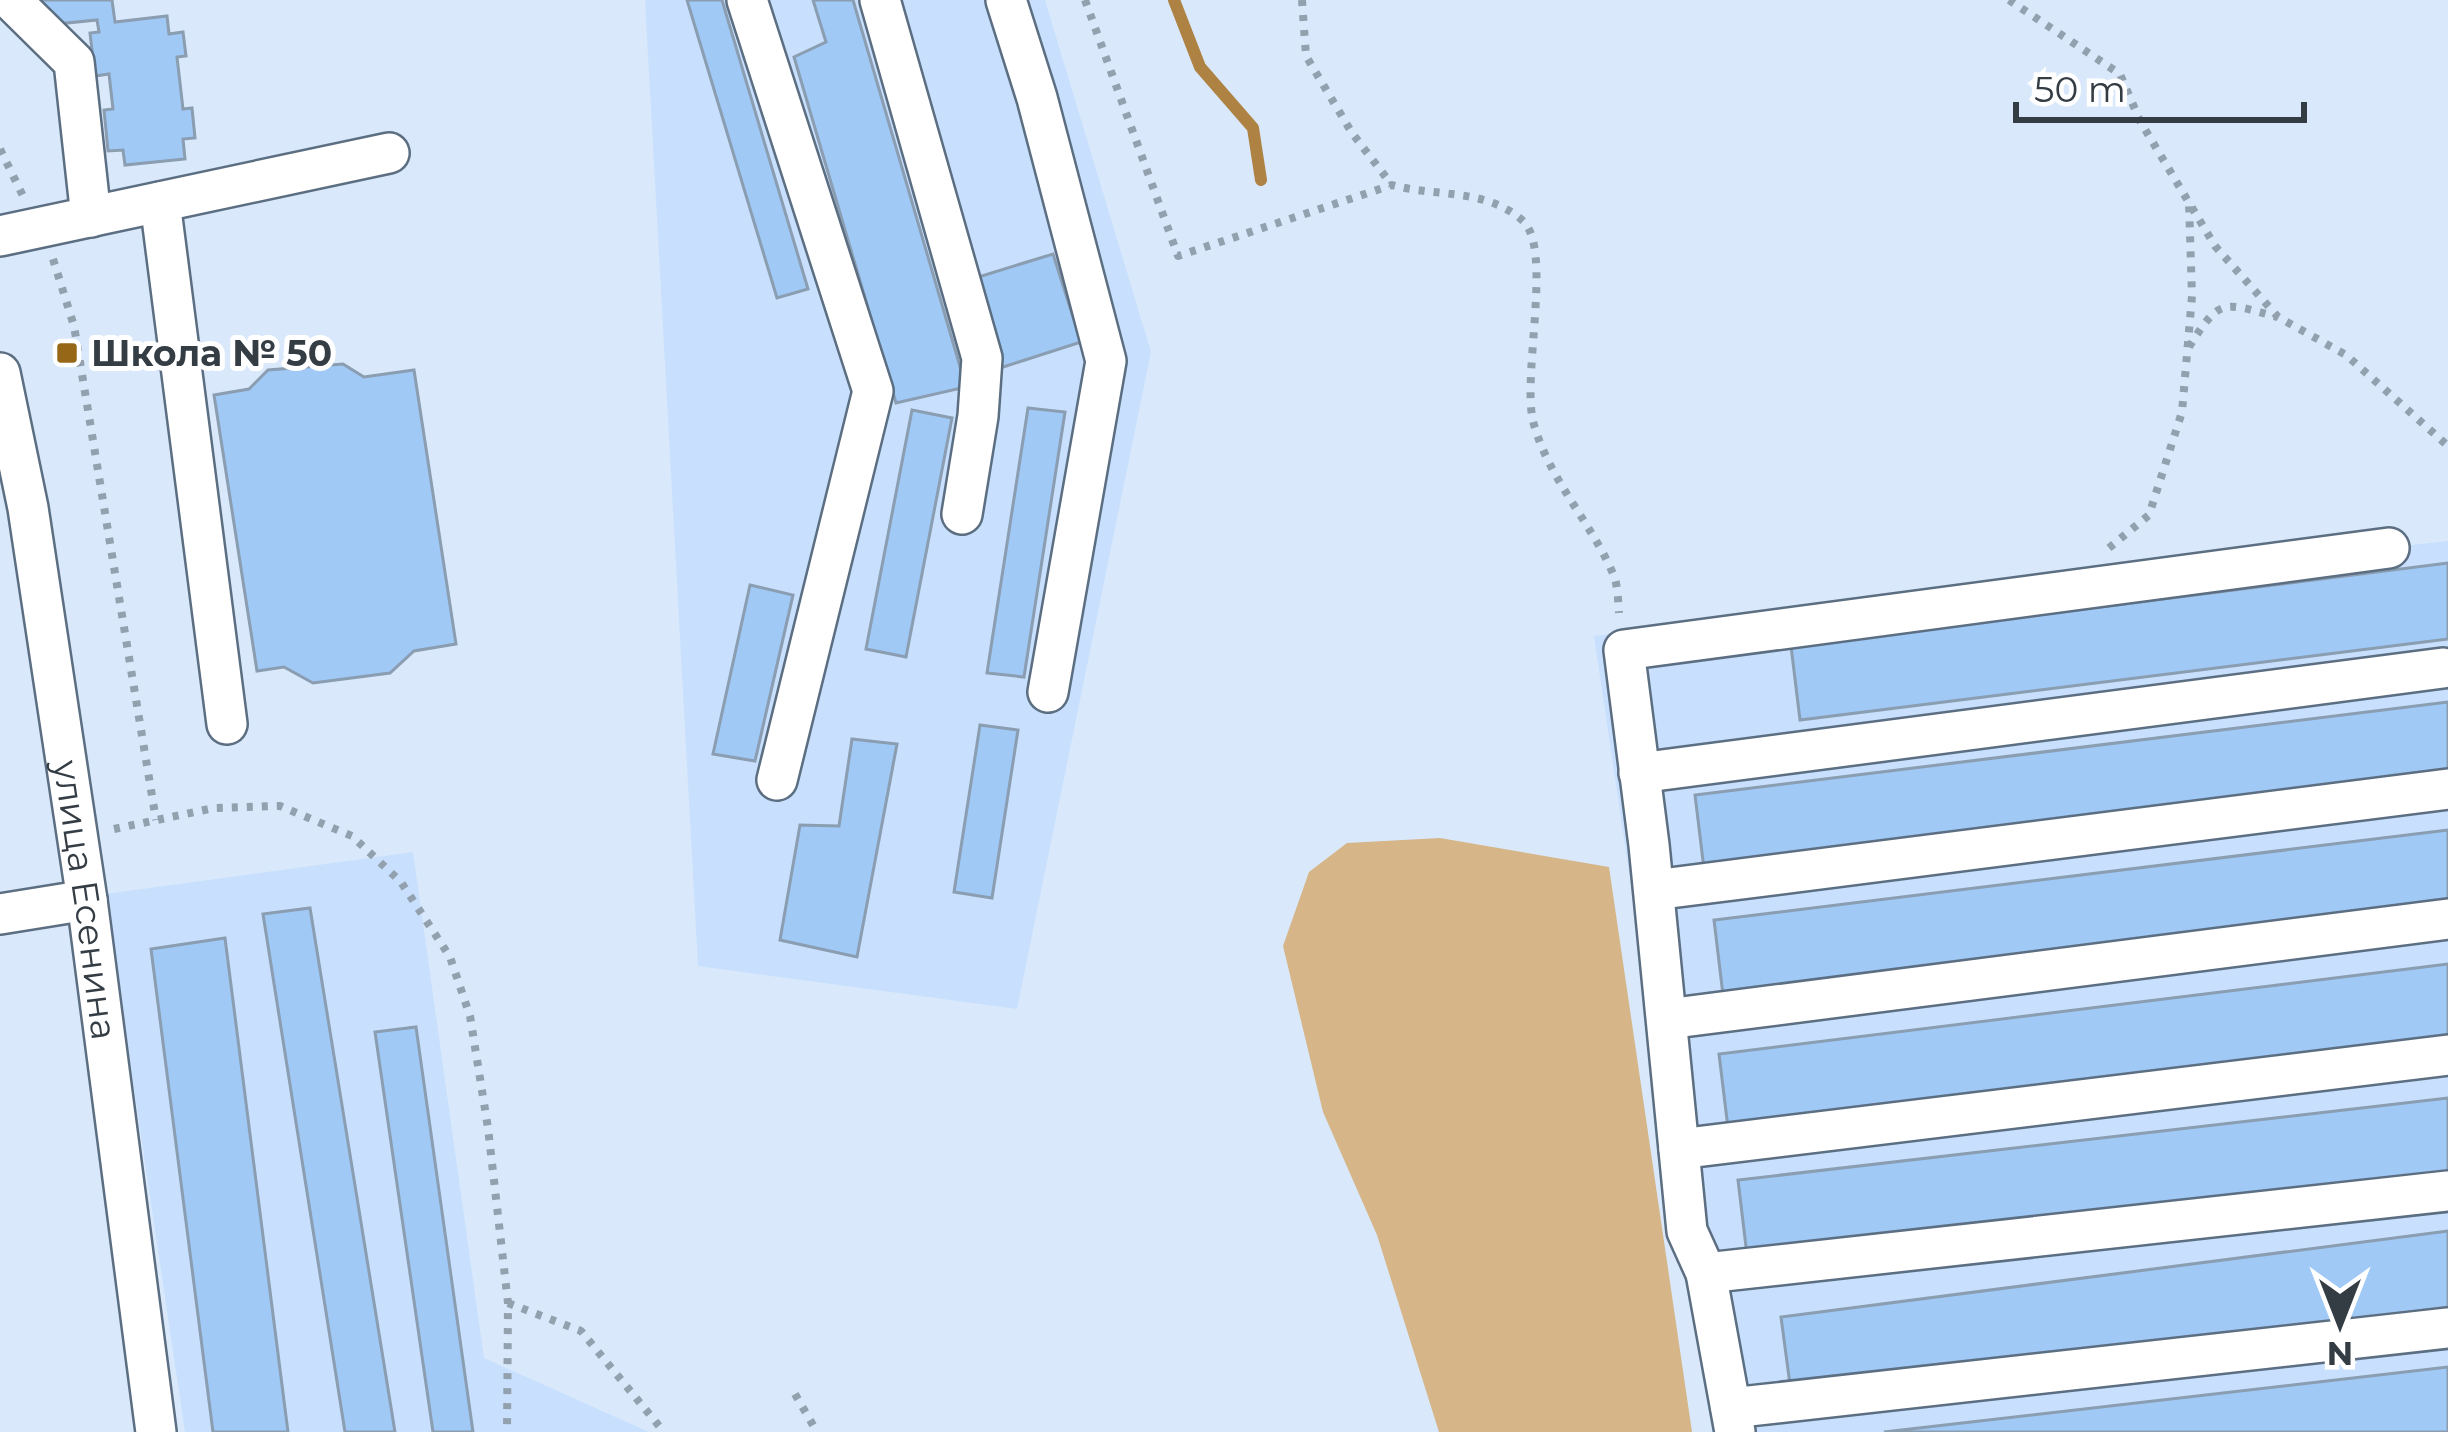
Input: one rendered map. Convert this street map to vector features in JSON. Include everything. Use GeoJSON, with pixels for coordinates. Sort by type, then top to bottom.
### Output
{"type":"FeatureCollection","features":[{"type":"Feature","properties":{"kind":"street"},"geometry":{"type":"LineString","coordinates":[[11,0],[74,62],[91,217]]}},
{"type":"Feature","properties":{"kind":"street"},"geometry":{"type":"LineString","coordinates":[[747,0],[873,391],[777,780]]}},
{"type":"Feature","properties":{"kind":"street"},"geometry":{"type":"LineString","coordinates":[[880,0],[982,358],[962,514]]}},
{"type":"Feature","properties":{"kind":"street"},"geometry":{"type":"LineString","coordinates":[[1006,0],[1106,362],[1048,692]]}},
{"type":"Feature","properties":{"kind":"street"},"geometry":{"type":"LineString","coordinates":[[19,232],[389,153]]}},
{"type":"Feature","properties":{"kind":"street"},"geometry":{"type":"LineString","coordinates":[[160,202],[227,724]]}},
{"type":"Feature","properties":{"kind":"street","name":"улица Есенина"},"geometry":{"type":"LineString","coordinates":[[0,373],[28,508],[87,900],[156,1432]]}},
{"type":"Feature","properties":{"kind":"street"},"geometry":{"type":"LineString","coordinates":[[2389,548],[1624,650],[1654,890],[1687,1231],[1706,1273],[1732,1420],[2448,1328]]}},
{"type":"Feature","properties":{"kind":"street"},"geometry":{"type":"LineString","coordinates":[[1640,773],[2444,668]]}},
{"type":"Feature","properties":{"kind":"street"},"geometry":{"type":"LineString","coordinates":[[1654,890],[2448,788]]}},
{"type":"Feature","properties":{"kind":"street"},"geometry":{"type":"LineString","coordinates":[[0,914],[87,900]]}},
{"type":"Feature","properties":{"kind":"street"},"geometry":{"type":"LineString","coordinates":[[1666,1019],[2448,919]]}},
{"type":"Feature","properties":{"kind":"street"},"geometry":{"type":"LineString","coordinates":[[1679,1150],[2448,1055]]}},
{"type":"Feature","properties":{"kind":"street"},"geometry":{"type":"LineString","coordinates":[[1706,1273],[2448,1191]]}},
{"type":"Feature","properties":{"kind":"path"},"geometry":{"type":"LineString","coordinates":[[1085,0],[1178,256],[1392,185],[1496,202],[1527,224],[1537,288],[1529,361],[1533,420],[1565,495],[1615,578],[1624,650]]}},
{"type":"Feature","properties":{"kind":"path"},"geometry":{"type":"LineString","coordinates":[[1302,0],[1306,56],[1352,133],[1392,185]]}},
{"type":"Feature","properties":{"kind":"path"},"geometry":{"type":"LineString","coordinates":[[2009,0],[2120,74],[2140,121],[2215,245],[2278,317]]}},
{"type":"Feature","properties":{"kind":"path"},"geometry":{"type":"LineString","coordinates":[[0,149],[19,232],[52,254],[74,326],[156,820]]}},
{"type":"Feature","properties":{"kind":"path"},"geometry":{"type":"LineString","coordinates":[[2105,551],[2149,515],[2182,412],[2192,296],[2189,202]]}},
{"type":"Feature","properties":{"kind":"path"},"geometry":{"type":"LineString","coordinates":[[2188,349],[2210,313],[2232,305],[2278,317],[2346,355],[2448,446]]}},
{"type":"Feature","properties":{"kind":"path"},"geometry":{"type":"LineString","coordinates":[[77,837],[214,808],[280,806],[352,836],[401,882],[450,957],[470,1016],[508,1303],[507,1432]]}},
{"type":"Feature","properties":{"kind":"path"},"geometry":{"type":"LineString","coordinates":[[508,1303],[580,1331],[664,1432]]}},
{"type":"Feature","properties":{"kind":"path"},"geometry":{"type":"LineString","coordinates":[[795,1394],[818,1432]]}},
{"type":"Feature","properties":{"kind":"shaded area"},"geometry":{"type":"Polygon","coordinates":[[[645,0],[1045,0],[1151,352],[1017,1009],[698,966],[645,0]]]}},
{"type":"Feature","properties":{"kind":"shaded area"},"geometry":{"type":"Polygon","coordinates":[[[2448,541],[2448,1432],[1712,1432],[1594,636],[2448,541]]]}},
{"type":"Feature","properties":{"kind":"shaded area"},"geometry":{"type":"Polygon","coordinates":[[[1440,838],[1609,867],[1692,1432],[1439,1432],[1377,1235],[1323,1112],[1283,946],[1309,872],[1347,843],[1440,838]]]}},
{"type":"Feature","properties":{"kind":"shaded area"},"geometry":{"type":"Polygon","coordinates":[[[413,852],[484,1358],[649,1432],[185,1432],[105,894],[413,852]]]}},
{"type":"Feature","properties":{"kind":"building"},"geometry":{"type":"Polygon","coordinates":[[[34,0],[112,0],[115,22],[167,16],[169,34],[183,32],[186,56],[177,57],[183,109],[192,108],[195,138],[183,139],[185,159],[125,165],[123,150],[108,151],[104,110],[113,109],[109,74],[95,76],[90,33],[99,32],[97,20],[47,25],[45,5],[34,7],[34,0]]]}},
{"type":"Feature","properties":{"kind":"building"},"geometry":{"type":"Polygon","coordinates":[[[687,0],[722,0],[808,289],[777,298],[687,0]]]}},
{"type":"Feature","properties":{"kind":"building"},"geometry":{"type":"Polygon","coordinates":[[[813,0],[853,0],[966,387],[896,403],[794,57],[826,42],[813,0]]]}},
{"type":"Feature","properties":{"kind":"building"},"geometry":{"type":"Polygon","coordinates":[[[1053,254],[1081,342],[1000,368],[972,279],[1053,254]]]}},
{"type":"Feature","properties":{"kind":"building"},"geometry":{"type":"Polygon","coordinates":[[[343,364],[364,377],[414,370],[456,644],[414,651],[390,673],[313,683],[284,667],[257,671],[214,395],[249,389],[268,370],[343,364]]]}},
{"type":"Feature","properties":{"kind":"building"},"geometry":{"type":"Polygon","coordinates":[[[1028,408],[1065,412],[1024,677],[987,673],[1028,408]]]}},
{"type":"Feature","properties":{"kind":"building"},"geometry":{"type":"Polygon","coordinates":[[[912,410],[952,418],[906,657],[866,649],[912,410]]]}},
{"type":"Feature","properties":{"kind":"building"},"geometry":{"type":"Polygon","coordinates":[[[2448,563],[2448,639],[1800,720],[1791,646],[2448,563]]]}},
{"type":"Feature","properties":{"kind":"building"},"geometry":{"type":"Polygon","coordinates":[[[750,585],[793,595],[755,761],[713,754],[750,585]]]}},
{"type":"Feature","properties":{"kind":"building"},"geometry":{"type":"Polygon","coordinates":[[[2448,702],[2448,778],[1704,869],[1695,795],[2448,702]]]}},
{"type":"Feature","properties":{"kind":"building"},"geometry":{"type":"Polygon","coordinates":[[[980,725],[1018,730],[992,898],[954,892],[980,725]]]}},
{"type":"Feature","properties":{"kind":"building"},"geometry":{"type":"Polygon","coordinates":[[[852,739],[897,744],[857,957],[780,940],[800,825],[839,826],[852,739]]]}},
{"type":"Feature","properties":{"kind":"building"},"geometry":{"type":"Polygon","coordinates":[[[2448,830],[2448,905],[1723,995],[1714,920],[2448,830]]]}},
{"type":"Feature","properties":{"kind":"building"},"geometry":{"type":"Polygon","coordinates":[[[310,908],[395,1432],[345,1432],[263,914],[310,908]]]}},
{"type":"Feature","properties":{"kind":"building"},"geometry":{"type":"Polygon","coordinates":[[[225,938],[288,1432],[213,1432],[151,949],[225,938]]]}},
{"type":"Feature","properties":{"kind":"building"},"geometry":{"type":"Polygon","coordinates":[[[2448,964],[2448,1040],[1728,1128],[1719,1054],[2448,964]]]}},
{"type":"Feature","properties":{"kind":"building"},"geometry":{"type":"Polygon","coordinates":[[[416,1027],[473,1432],[433,1432],[375,1032],[416,1027]]]}},
{"type":"Feature","properties":{"kind":"building"},"geometry":{"type":"Polygon","coordinates":[[[2448,1098],[2448,1174],[1747,1255],[1738,1180],[2448,1098]]]}},
{"type":"Feature","properties":{"kind":"building"},"geometry":{"type":"Polygon","coordinates":[[[2448,1231],[2448,1307],[1791,1392],[1781,1317],[2448,1231]]]}},
{"type":"Feature","properties":{"kind":"building"},"geometry":{"type":"Polygon","coordinates":[[[2448,1367],[2448,1432],[1884,1432],[2448,1367]]]}},
{"type":"Feature","properties":{"kind":"waterway"},"geometry":{"type":"LineString","coordinates":[[1174,0],[1200,67],[1253,128],[1261,180]]}},
{"type":"Feature","properties":{"kind":"place","name":"Школа № 50"},"geometry":{"type":"Point","coordinates":[67,353]}}]}
